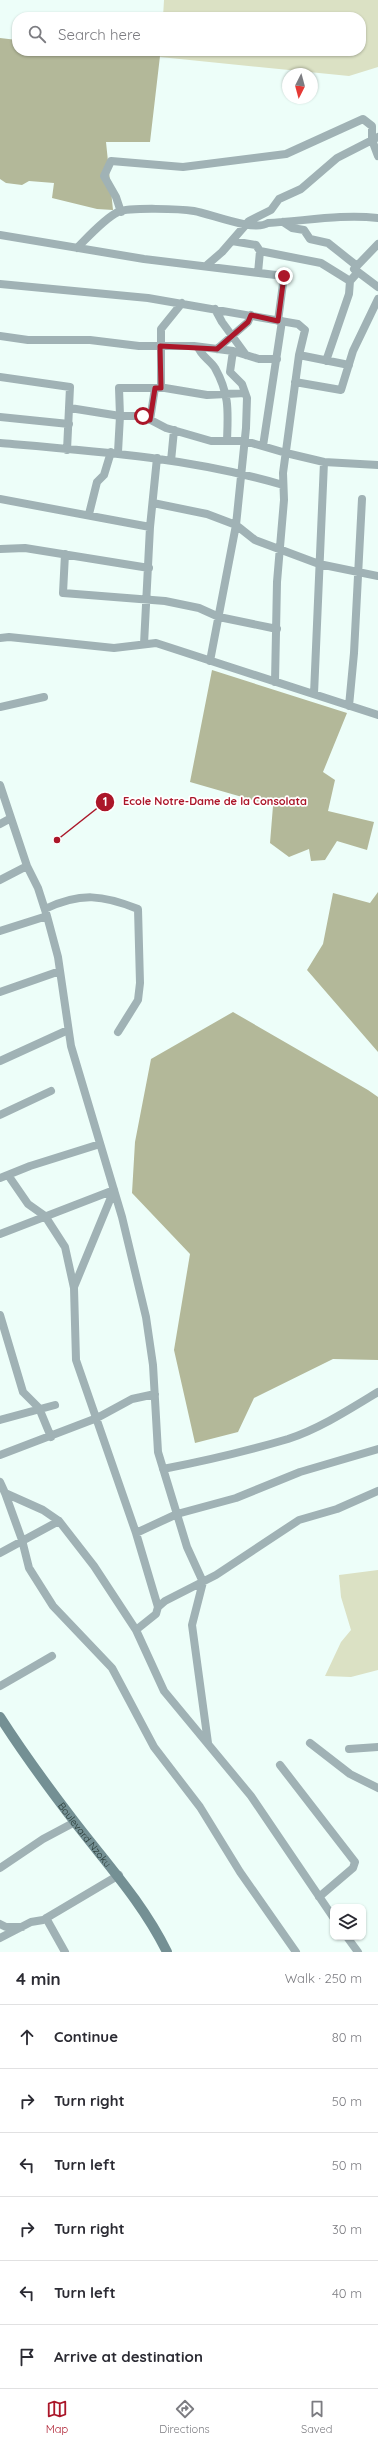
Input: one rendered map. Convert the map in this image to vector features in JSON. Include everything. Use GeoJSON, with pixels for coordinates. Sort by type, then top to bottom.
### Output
{"type":"FeatureCollection","features":[{"type":"Feature","properties":{"kind":"street"},"geometry":{"type":"LineString","coordinates":[[121,212],[116,197],[104,176],[111,161],[183,167],[286,154],[363,119],[372,126],[378,156]]}},
{"type":"Feature","properties":{"kind":"street"},"geometry":{"type":"LineString","coordinates":[[207,265],[232,241],[247,223],[271,210],[279,200],[301,189],[337,158],[375,138]]}},
{"type":"Feature","properties":{"kind":"street"},"geometry":{"type":"LineString","coordinates":[[77,248],[91,234],[121,212],[139,209],[193,211],[236,223],[247,223],[263,226],[268,223],[356,216],[378,218]]}},
{"type":"Feature","properties":{"kind":"street"},"geometry":{"type":"LineString","coordinates":[[284,222],[292,228],[304,230],[310,239],[328,243],[378,287]]}},
{"type":"Feature","properties":{"kind":"street"},"geometry":{"type":"LineString","coordinates":[[0,235],[77,248],[284,276],[277,358],[263,446]]}},
{"type":"Feature","properties":{"kind":"street"},"geometry":{"type":"LineString","coordinates":[[232,241],[256,245],[260,251],[258,273]]}},
{"type":"Feature","properties":{"kind":"street"},"geometry":{"type":"LineString","coordinates":[[326,361],[349,294],[350,281],[357,269],[378,244]]}},
{"type":"Feature","properties":{"kind":"street"},"geometry":{"type":"LineString","coordinates":[[260,251],[322,263],[350,281]]}},
{"type":"Feature","properties":{"kind":"street"},"geometry":{"type":"LineString","coordinates":[[0,284],[115,294],[182,303],[298,324],[305,330],[299,355],[283,485],[284,500],[275,682]]}},
{"type":"Feature","properties":{"kind":"street"},"geometry":{"type":"LineString","coordinates":[[296,382],[341,390],[349,365],[378,299]]}},
{"type":"Feature","properties":{"kind":"street"},"geometry":{"type":"LineString","coordinates":[[150,420],[158,388],[161,329],[182,303]]}},
{"type":"Feature","properties":{"kind":"street"},"geometry":{"type":"LineString","coordinates":[[215,309],[246,355]]}},
{"type":"Feature","properties":{"kind":"street"},"geometry":{"type":"LineString","coordinates":[[217,349],[248,322],[251,315]]}},
{"type":"Feature","properties":{"kind":"street"},"geometry":{"type":"LineString","coordinates":[[0,336],[28,340],[90,340],[139,346],[198,347],[234,351],[259,359],[277,358]]}},
{"type":"Feature","properties":{"kind":"street"},"geometry":{"type":"LineString","coordinates":[[198,347],[200,353],[214,368],[226,395],[228,403],[227,441]]}},
{"type":"Feature","properties":{"kind":"street"},"geometry":{"type":"LineString","coordinates":[[210,661],[236,525],[243,474],[247,398],[242,384],[230,372],[234,351]]}},
{"type":"Feature","properties":{"kind":"street"},"geometry":{"type":"LineString","coordinates":[[299,355],[349,365]]}},
{"type":"Feature","properties":{"kind":"street"},"geometry":{"type":"LineString","coordinates":[[0,377],[70,387],[67,450]]}},
{"type":"Feature","properties":{"kind":"street"},"geometry":{"type":"LineString","coordinates":[[88,514],[97,482],[104,475],[114,452],[120,416],[119,388],[158,388],[226,395],[245,393]]}},
{"type":"Feature","properties":{"kind":"street"},"geometry":{"type":"LineString","coordinates":[[70,408],[120,416],[143,416],[174,430],[211,441],[245,441],[286,454],[324,462],[378,465]]}},
{"type":"Feature","properties":{"kind":"street"},"geometry":{"type":"LineString","coordinates":[[0,418],[69,424]]}},
{"type":"Feature","properties":{"kind":"street"},"geometry":{"type":"LineString","coordinates":[[171,461],[174,430]]}},
{"type":"Feature","properties":{"kind":"street"},"geometry":{"type":"LineString","coordinates":[[0,442],[67,450],[114,452],[157,458],[243,474],[283,485]]}},
{"type":"Feature","properties":{"kind":"street"},"geometry":{"type":"LineString","coordinates":[[144,644],[150,527],[157,458]]}},
{"type":"Feature","properties":{"kind":"street"},"geometry":{"type":"LineString","coordinates":[[314,694],[324,462]]}},
{"type":"Feature","properties":{"kind":"street"},"geometry":{"type":"LineString","coordinates":[[0,498],[150,527]]}},
{"type":"Feature","properties":{"kind":"street"},"geometry":{"type":"LineString","coordinates":[[349,706],[354,653],[357,571],[362,500]]}},
{"type":"Feature","properties":{"kind":"street"},"geometry":{"type":"LineString","coordinates":[[153,503],[207,514],[236,525],[255,540],[319,564],[378,576]]}},
{"type":"Feature","properties":{"kind":"street"},"geometry":{"type":"LineString","coordinates":[[0,549],[26,548],[149,568]]}},
{"type":"Feature","properties":{"kind":"street"},"geometry":{"type":"LineString","coordinates":[[65,554],[63,593],[165,601],[200,608],[218,617],[277,629]]}},
{"type":"Feature","properties":{"kind":"street"},"geometry":{"type":"LineString","coordinates":[[0,638],[9,637],[114,648],[156,643],[378,715]]}},
{"type":"Feature","properties":{"kind":"street"},"geometry":{"type":"LineString","coordinates":[[0,707],[44,697]]}},
{"type":"Feature","properties":{"kind":"street"},"geometry":{"type":"LineString","coordinates":[[0,785],[27,866],[38,888],[46,913],[60,971],[71,1046],[114,1190],[146,1317],[153,1365],[158,1452],[187,1547],[204,1582],[192,1626],[208,1743]]}},
{"type":"Feature","properties":{"kind":"street"},"geometry":{"type":"LineString","coordinates":[[0,824],[11,818]]}},
{"type":"Feature","properties":{"kind":"street"},"geometry":{"type":"LineString","coordinates":[[0,880],[27,866]]}},
{"type":"Feature","properties":{"kind":"street"},"geometry":{"type":"LineString","coordinates":[[0,931],[90,896],[106,898],[138,909],[140,983],[138,1000],[118,1032]]}},
{"type":"Feature","properties":{"kind":"street"},"geometry":{"type":"LineString","coordinates":[[0,992],[60,971]]}},
{"type":"Feature","properties":{"kind":"street"},"geometry":{"type":"LineString","coordinates":[[0,1061],[68,1030]]}},
{"type":"Feature","properties":{"kind":"street"},"geometry":{"type":"LineString","coordinates":[[0,1115],[51,1092]]}},
{"type":"Feature","properties":{"kind":"street"},"geometry":{"type":"LineString","coordinates":[[100,1144],[4,1177],[28,1204],[45,1216],[64,1247],[74,1288],[76,1360],[136,1533],[158,1607],[156,1614],[136,1630]]}},
{"type":"Feature","properties":{"kind":"street"},"geometry":{"type":"LineString","coordinates":[[0,1234],[114,1190]]}},
{"type":"Feature","properties":{"kind":"street"},"geometry":{"type":"LineString","coordinates":[[74,1288],[114,1190]]}},
{"type":"Feature","properties":{"kind":"street"},"geometry":{"type":"LineString","coordinates":[[0,1315],[19,1371],[23,1392],[39,1408],[52,1436]]}},
{"type":"Feature","properties":{"kind":"street"},"geometry":{"type":"LineString","coordinates":[[163,1469],[232,1455],[272,1442],[288,1439],[323,1423],[378,1392]]}},
{"type":"Feature","properties":{"kind":"street"},"geometry":{"type":"LineString","coordinates":[[0,1455],[97,1418],[132,1399],[155,1394]]}},
{"type":"Feature","properties":{"kind":"street"},"geometry":{"type":"LineString","coordinates":[[0,1420],[39,1408],[55,1405]]}},
{"type":"Feature","properties":{"kind":"street"},"geometry":{"type":"LineString","coordinates":[[136,1533],[177,1514],[236,1498],[300,1472],[378,1449]]}},
{"type":"Feature","properties":{"kind":"street"},"geometry":{"type":"LineString","coordinates":[[0,1482],[22,1540],[29,1568],[53,1606],[112,1668],[154,1747],[200,1807],[240,1872],[296,1952]]}},
{"type":"Feature","properties":{"kind":"street"},"geometry":{"type":"LineString","coordinates":[[158,1607],[165,1601],[204,1582],[299,1520],[337,1509],[378,1491]]}},
{"type":"Feature","properties":{"kind":"street"},"geometry":{"type":"LineString","coordinates":[[5,1493],[42,1510],[58,1521],[94,1566],[136,1630],[164,1691],[251,1796],[330,1913]]}},
{"type":"Feature","properties":{"kind":"street"},"geometry":{"type":"LineString","coordinates":[[0,1553],[58,1521]]}},
{"type":"Feature","properties":{"kind":"street"},"geometry":{"type":"LineString","coordinates":[[0,1686],[52,1656]]}},
{"type":"Feature","properties":{"kind":"street","name":"Boulevard Nzoku"},"geometry":{"type":"LineString","coordinates":[[0,1717],[18,1745],[75,1822],[119,1875],[142,1907],[167,1952]]}},
{"type":"Feature","properties":{"kind":"street"},"geometry":{"type":"LineString","coordinates":[[310,1743],[350,1774],[378,1788]]}},
{"type":"Feature","properties":{"kind":"street"},"geometry":{"type":"LineString","coordinates":[[349,1749],[378,1748]]}},
{"type":"Feature","properties":{"kind":"street"},"geometry":{"type":"LineString","coordinates":[[280,1765],[356,1862],[353,1868],[319,1897]]}},
{"type":"Feature","properties":{"kind":"street"},"geometry":{"type":"LineString","coordinates":[[0,1868],[43,1839],[75,1822]]}},
{"type":"Feature","properties":{"kind":"street"},"geometry":{"type":"LineString","coordinates":[[0,1938],[25,1927],[31,1922],[46,1918],[119,1875]]}},
{"type":"Feature","properties":{"kind":"street"},"geometry":{"type":"LineString","coordinates":[[46,1918],[65,1952]]}},
{"type":"Feature","properties":{"kind":"street"},"geometry":{"type":"LineString","coordinates":[[0,1924],[6,1927],[25,1927]]}},
{"type":"Feature","properties":{"kind":"street"},"geometry":{"type":"LineString","coordinates":[[349,1940],[358,1952]]}},
{"type":"Feature","properties":{"kind":"green space"},"geometry":{"type":"Polygon","coordinates":[[[164,0],[378,0],[378,67],[349,76],[318,73],[318,68],[282,68],[282,69],[160,57],[366,56],[366,12],[163,12],[164,0]]]}},
{"type":"Feature","properties":{"kind":"green space"},"geometry":{"type":"Polygon","coordinates":[[[0,38],[12,39],[12,56],[160,56],[150,142],[106,142],[113,210],[97,209],[52,198],[54,183],[29,181],[22,185],[6,183],[0,179],[0,38]]]}},
{"type":"Feature","properties":{"kind":"green space"},"geometry":{"type":"Polygon","coordinates":[[[212,670],[347,713],[323,772],[335,780],[328,811],[374,822],[367,850],[337,841],[325,860],[311,861],[309,849],[289,857],[270,843],[273,806],[190,782],[212,670]]]}},
{"type":"Feature","properties":{"kind":"green space"},"geometry":{"type":"Polygon","coordinates":[[[378,892],[378,1052],[307,970],[323,944],[333,893],[370,903],[378,892]]]}},
{"type":"Feature","properties":{"kind":"green space"},"geometry":{"type":"Polygon","coordinates":[[[233,1012],[378,1097],[378,1360],[333,1359],[254,1398],[238,1432],[195,1443],[174,1350],[190,1254],[132,1193],[135,1142],[151,1059],[233,1012]]]}},
{"type":"Feature","properties":{"kind":"green space"},"geometry":{"type":"Polygon","coordinates":[[[378,1570],[378,1670],[351,1677],[325,1676],[341,1642],[351,1630],[341,1597],[339,1575],[378,1570]]]}},
{"type":"Feature","properties":{"kind":"place","name":"Ecole Notre-Dame de la Consolata"},"geometry":{"type":"Point","coordinates":[57,840]}},
{"type":"Feature","properties":{"kind":"route"},"geometry":{"type":"LineString","coordinates":[[143,416],[150,420],[155,388],[161,388],[160,346],[194,346],[217,349],[248,322],[251,315],[278,321],[284,276]]}}]}
